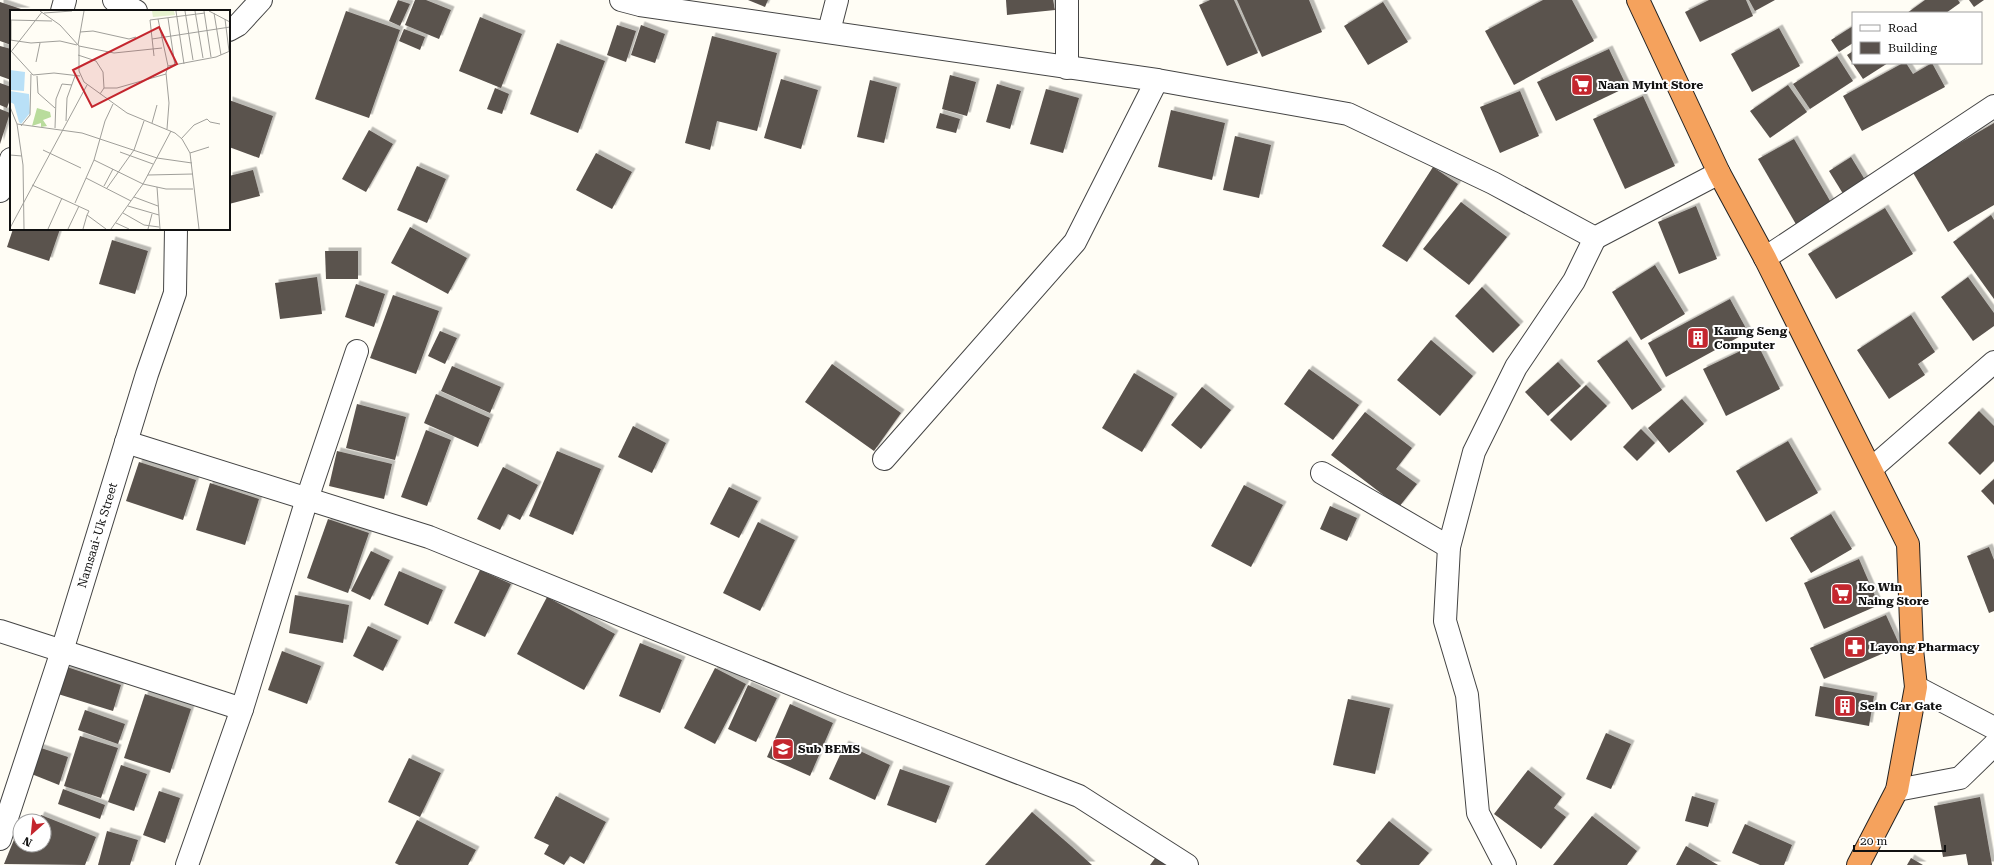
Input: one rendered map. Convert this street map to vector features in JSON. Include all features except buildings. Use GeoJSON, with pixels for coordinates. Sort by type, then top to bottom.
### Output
{"type":"FeatureCollection","features":[{"type":"Feature","properties":{"kind":"highway"},"geometry":{"type":"LineString","coordinates":[[1638,0],[1719,172],[1765,258],[1908,544],[1912,649],[1916,687],[1897,790],[1858,865]]}},
{"type":"Feature","properties":{"kind":"street"},"geometry":{"type":"LineString","coordinates":[[62,10],[65,0]]}},
{"type":"Feature","properties":{"kind":"street"},"geometry":{"type":"LineString","coordinates":[[114,0],[134,10]]}},
{"type":"Feature","properties":{"kind":"street"},"geometry":{"type":"LineString","coordinates":[[230,29],[238,25],[261,0]]}},
{"type":"Feature","properties":{"kind":"street"},"geometry":{"type":"LineString","coordinates":[[621,0],[640,5],[829,31],[1067,68],[1157,80],[1348,114],[1492,183],[1595,238]]}},
{"type":"Feature","properties":{"kind":"street"},"geometry":{"type":"LineString","coordinates":[[829,31],[837,0]]}},
{"type":"Feature","properties":{"kind":"street"},"geometry":{"type":"LineString","coordinates":[[1067,0],[1067,68]]}},
{"type":"Feature","properties":{"kind":"street"},"geometry":{"type":"LineString","coordinates":[[884,459],[1075,242],[1157,80]]}},
{"type":"Feature","properties":{"kind":"street"},"geometry":{"type":"LineString","coordinates":[[1765,258],[1994,106]]}},
{"type":"Feature","properties":{"kind":"street"},"geometry":{"type":"LineString","coordinates":[[0,192],[10,162]]}},
{"type":"Feature","properties":{"kind":"street"},"geometry":{"type":"LineString","coordinates":[[1505,865],[1478,813],[1467,695],[1445,621],[1449,547],[1474,452],[1516,367],[1574,281],[1595,238],[1719,172]]}},
{"type":"Feature","properties":{"kind":"street","name":"Namsaai-Uk Street"},"geometry":{"type":"LineString","coordinates":[[0,839],[62,651],[147,374],[176,293],[176,230]]}},
{"type":"Feature","properties":{"kind":"street"},"geometry":{"type":"LineString","coordinates":[[187,865],[242,709],[307,499],[357,351]]}},
{"type":"Feature","properties":{"kind":"street"},"geometry":{"type":"LineString","coordinates":[[1871,469],[1994,362]]}},
{"type":"Feature","properties":{"kind":"street"},"geometry":{"type":"LineString","coordinates":[[126,442],[429,538],[840,704],[1079,796],[1187,865]]}},
{"type":"Feature","properties":{"kind":"street"},"geometry":{"type":"LineString","coordinates":[[1322,473],[1449,547]]}},
{"type":"Feature","properties":{"kind":"street"},"geometry":{"type":"LineString","coordinates":[[0,631],[242,709]]}},
{"type":"Feature","properties":{"kind":"street"},"geometry":{"type":"LineString","coordinates":[[1916,687],[1994,728]]}},
{"type":"Feature","properties":{"kind":"street"},"geometry":{"type":"LineString","coordinates":[[1897,790],[1960,778],[1994,745]]}},
{"type":"Feature","properties":{"kind":"place","name":"Naan Myint Store"},"geometry":{"type":"Point","coordinates":[1582,85]}},
{"type":"Feature","properties":{"kind":"place","name":"Kaung Seng Computer"},"geometry":{"type":"Point","coordinates":[1698,338]}},
{"type":"Feature","properties":{"kind":"place","name":"Ko Win Naing Store"},"geometry":{"type":"Point","coordinates":[1842,594]}},
{"type":"Feature","properties":{"kind":"place","name":"Layong Pharmacy"},"geometry":{"type":"Point","coordinates":[1855,647]}},
{"type":"Feature","properties":{"kind":"place","name":"Sein Car Gate"},"geometry":{"type":"Point","coordinates":[1845,706]}},
{"type":"Feature","properties":{"kind":"place","name":"Sub BEMS"},"geometry":{"type":"Point","coordinates":[783,749]}}]}
